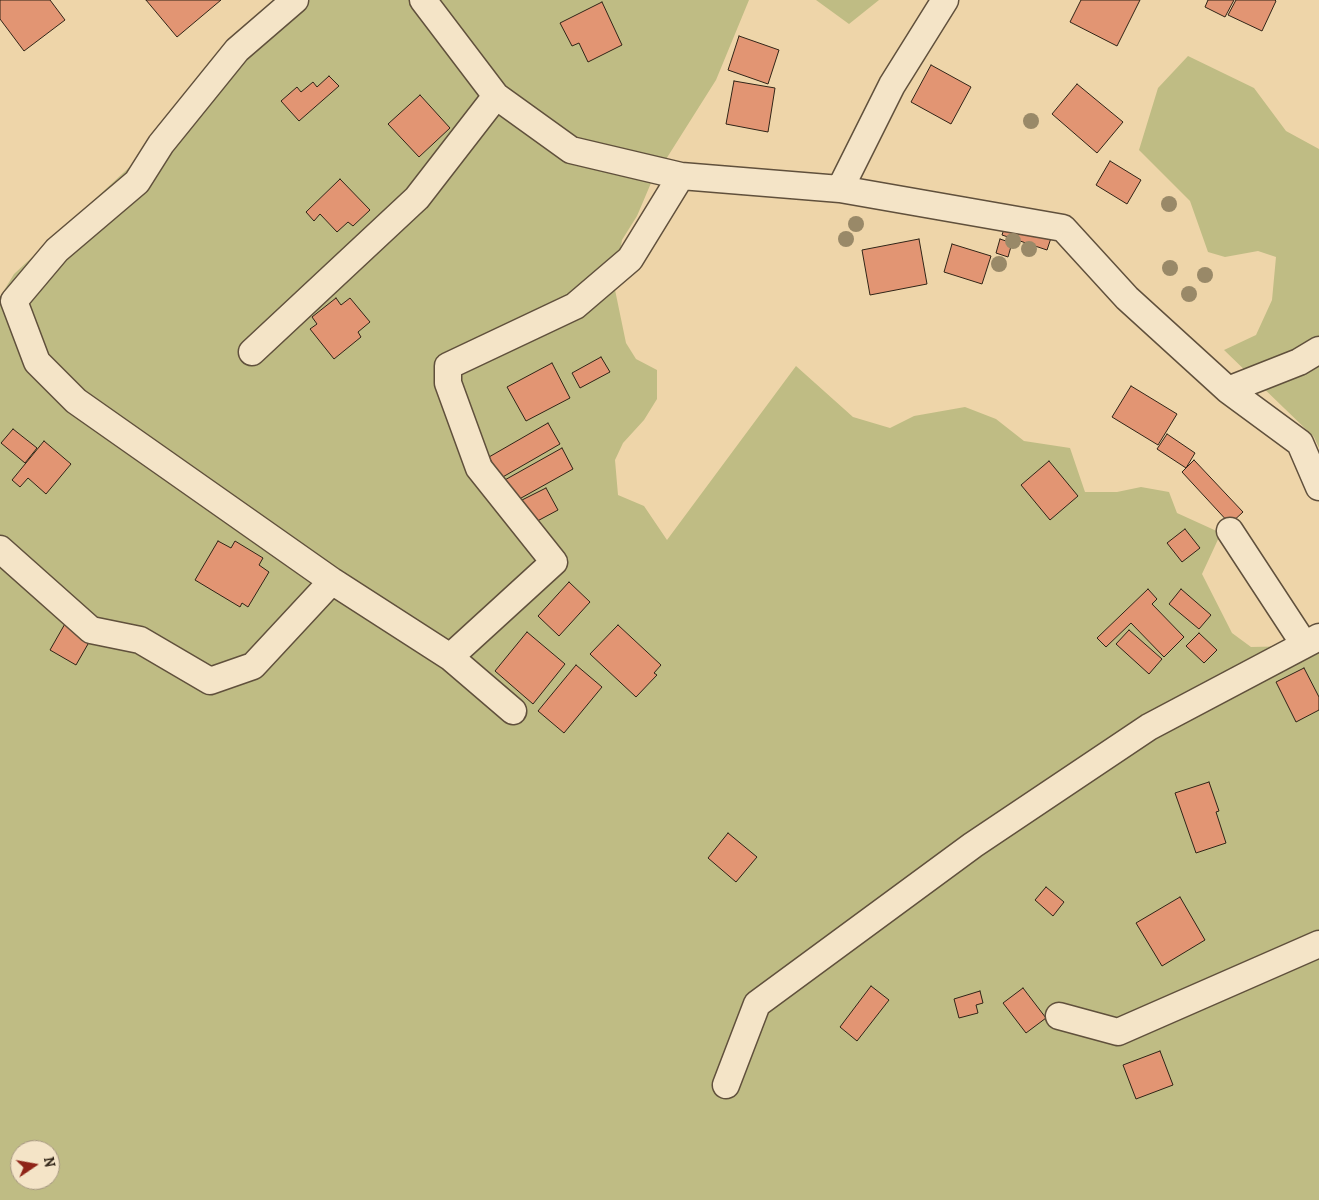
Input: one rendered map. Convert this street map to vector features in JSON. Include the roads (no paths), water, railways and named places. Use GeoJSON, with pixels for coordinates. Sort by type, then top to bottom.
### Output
{"type":"FeatureCollection","features":[{"type":"Feature","properties":{"kind":"street"},"geometry":{"type":"LineString","coordinates":[[295,0],[237,50],[161,144],[138,182],[56,250],[7,305],[37,362],[76,401],[332,580],[450,657],[513,711]]}},
{"type":"Feature","properties":{"kind":"street"},"geometry":{"type":"LineString","coordinates":[[423,0],[496,96],[571,150],[681,176],[840,189],[1063,228],[1127,298],[1228,390],[1300,443],[1319,487]]}},
{"type":"Feature","properties":{"kind":"street"},"geometry":{"type":"LineString","coordinates":[[840,189],[892,85],[944,0]]}},
{"type":"Feature","properties":{"kind":"street"},"geometry":{"type":"LineString","coordinates":[[252,352],[417,198],[496,96]]}},
{"type":"Feature","properties":{"kind":"street"},"geometry":{"type":"LineString","coordinates":[[450,657],[554,562],[479,468],[448,383],[448,366],[575,306],[630,259],[681,176]]}},
{"type":"Feature","properties":{"kind":"street"},"geometry":{"type":"LineString","coordinates":[[1228,390],[1299,362],[1319,350]]}},
{"type":"Feature","properties":{"kind":"street"},"geometry":{"type":"LineString","coordinates":[[726,1085],[757,1004],[973,845],[1148,727],[1312,640],[1230,531]]}},
{"type":"Feature","properties":{"kind":"street"},"geometry":{"type":"LineString","coordinates":[[0,549],[91,630],[140,640],[210,681],[253,666],[332,580]]}},
{"type":"Feature","properties":{"kind":"street"},"geometry":{"type":"LineString","coordinates":[[1059,1016],[1118,1032],[1319,944]]}}]}
